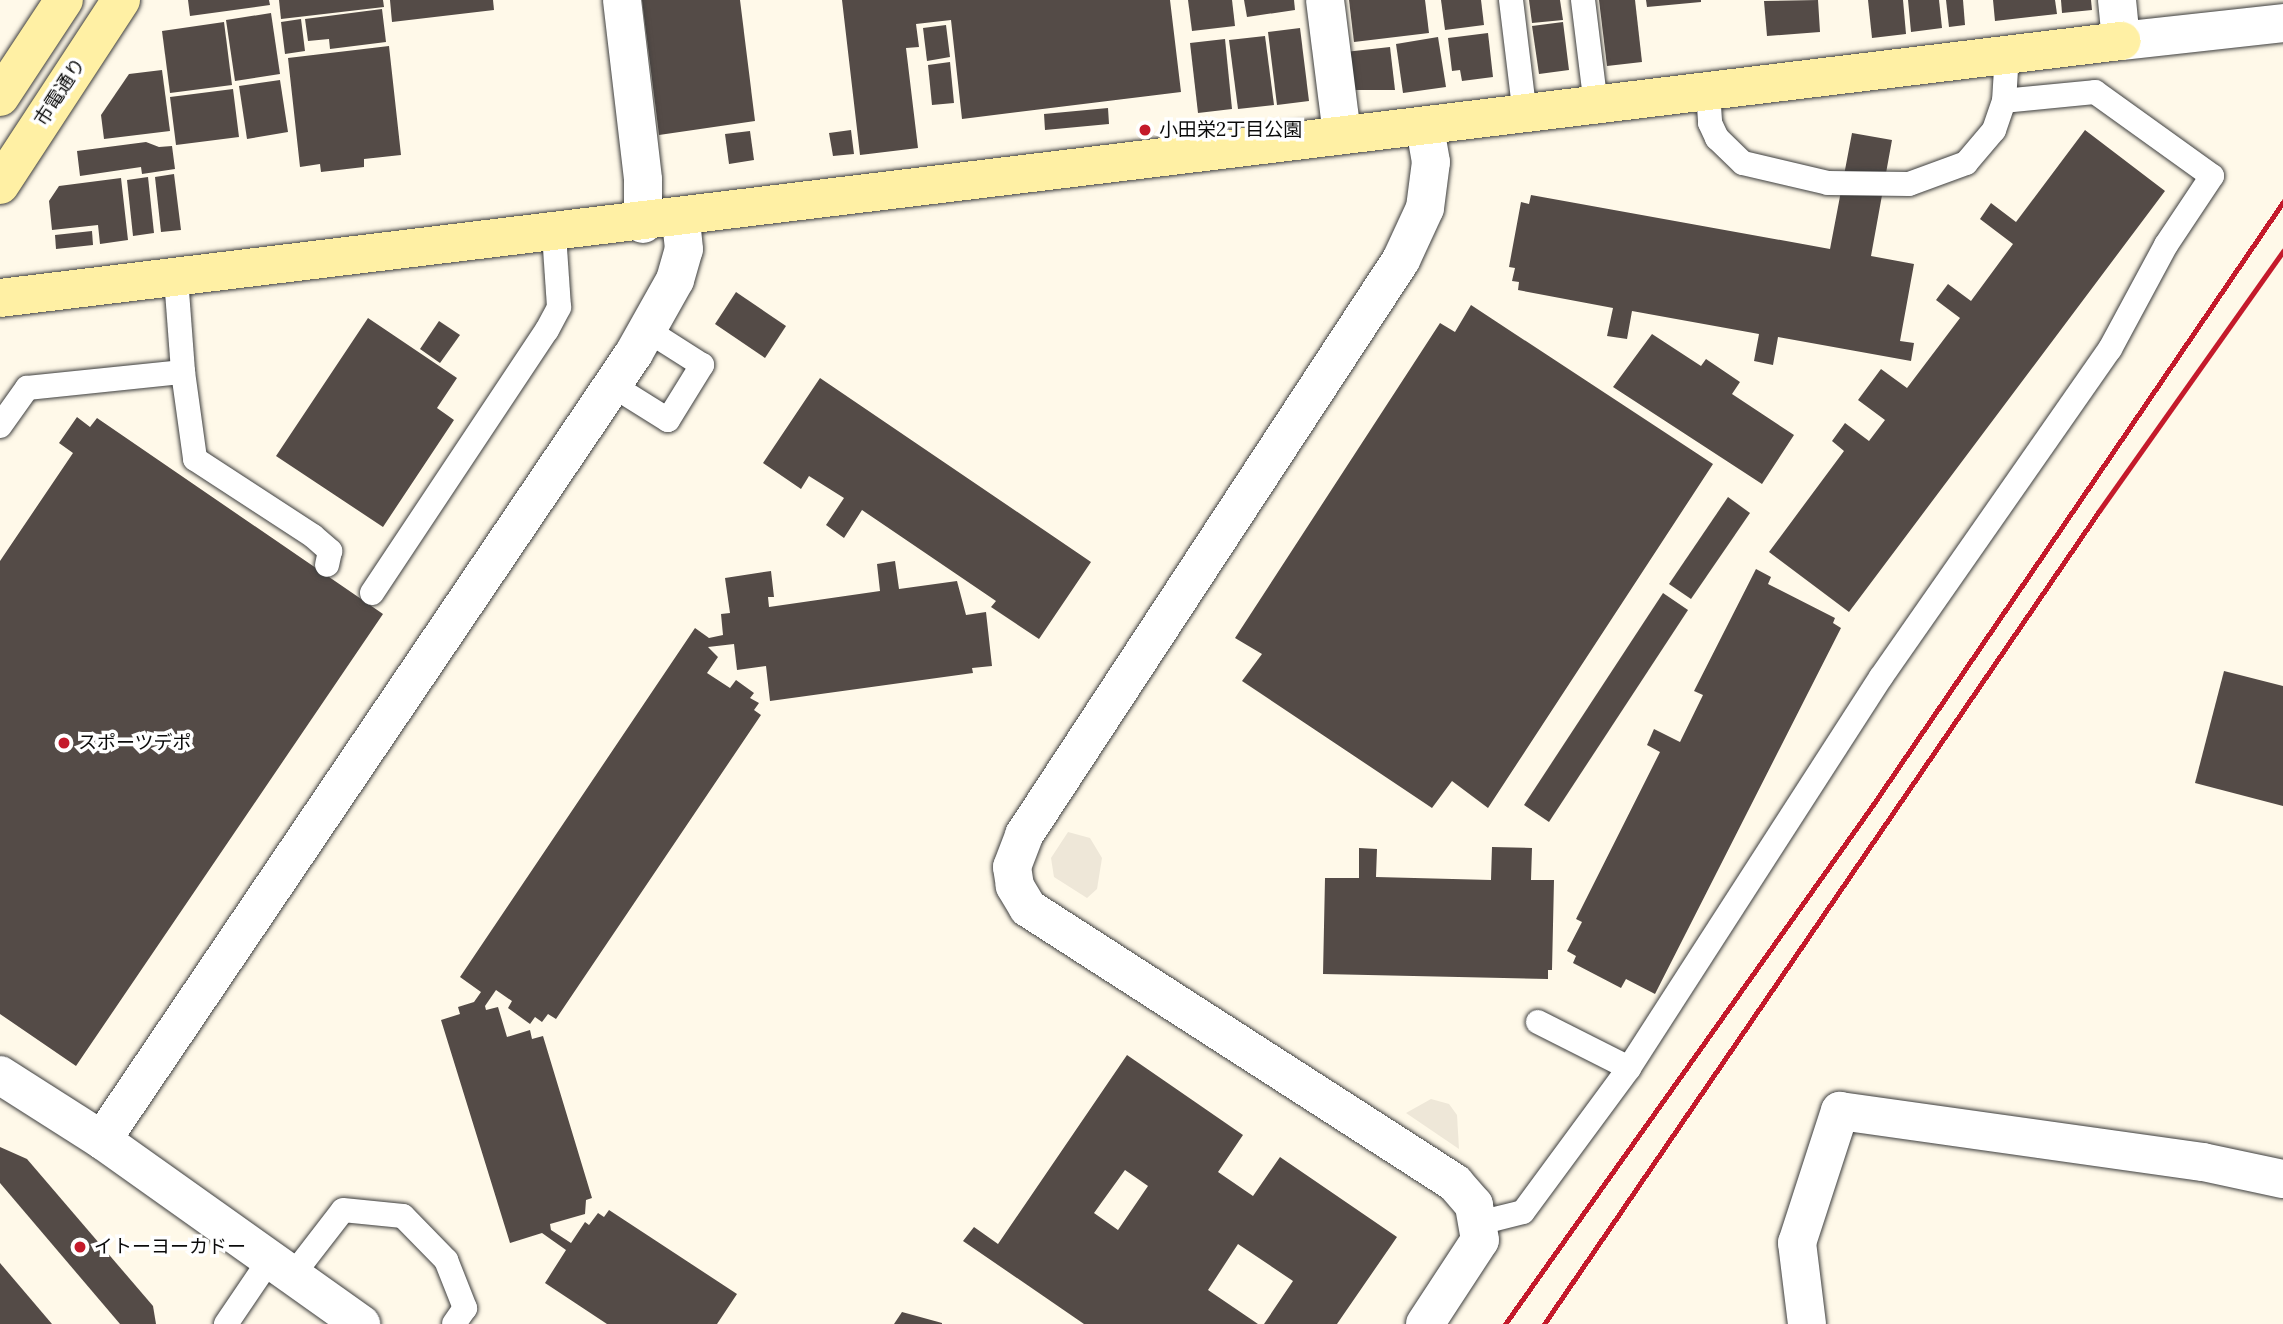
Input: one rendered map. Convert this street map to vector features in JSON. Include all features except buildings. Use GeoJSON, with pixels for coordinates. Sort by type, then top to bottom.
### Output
{"type":"FeatureCollection","features":[{"type":"Feature","properties":{"kind":"street"},"geometry":{"type":"LineString","coordinates":[[0,97],[64,0]]}},
{"type":"Feature","properties":{"kind":"street","name":"市電通り"},"geometry":{"type":"LineString","coordinates":[[0,185],[121,0]]}},
{"type":"Feature","properties":{"kind":"street"},"geometry":{"type":"LineString","coordinates":[[622,0],[643,180],[643,224]]}},
{"type":"Feature","properties":{"kind":"street"},"geometry":{"type":"LineString","coordinates":[[1325,0],[1342,135]]}},
{"type":"Feature","properties":{"kind":"street"},"geometry":{"type":"LineString","coordinates":[[2117,0],[2121,41]]}},
{"type":"Feature","properties":{"kind":"street"},"geometry":{"type":"LineString","coordinates":[[0,298],[643,224],[1342,135],[1424,128],[2283,23]]}},
{"type":"Feature","properties":{"kind":"street"},"geometry":{"type":"LineString","coordinates":[[1424,128],[1431,162],[1425,208],[1401,260],[1024,835],[1012,867],[1015,886],[1028,908],[1455,1184],[1474,1205],[1480,1240],[1424,1324]]}},
{"type":"Feature","properties":{"kind":"street"},"geometry":{"type":"LineString","coordinates":[[102,1140],[647,330],[675,280],[684,249],[681,218]]}},
{"type":"Feature","properties":{"kind":"street"},"geometry":{"type":"LineString","coordinates":[[0,1075],[102,1140],[281,1268],[350,1321]]}},
{"type":"Feature","properties":{"kind":"street"},"geometry":{"type":"LineString","coordinates":[[1807,1324],[1797,1243],[1840,1111],[2203,1162],[2283,1179]]}},
{"type":"Feature","properties":{"kind":"lane"},"geometry":{"type":"LineString","coordinates":[[1511,0],[1525,115]]}},
{"type":"Feature","properties":{"kind":"lane"},"geometry":{"type":"LineString","coordinates":[[1583,0],[1596,106]]}},
{"type":"Feature","properties":{"kind":"lane"},"geometry":{"type":"LineString","coordinates":[[1708,92],[1710,123],[1717,138],[1743,163],[1828,183],[1909,184],[1966,163],[1994,130],[2004,101],[2007,55]]}},
{"type":"Feature","properties":{"kind":"lane"},"geometry":{"type":"LineString","coordinates":[[1479,1223],[1524,1212],[1629,1068],[1881,677],[2110,349],[2166,244],[2212,176],[2095,92],[2004,101]]}},
{"type":"Feature","properties":{"kind":"lane"},"geometry":{"type":"LineString","coordinates":[[372,593],[548,330],[559,307],[554,234]]}},
{"type":"Feature","properties":{"kind":"lane"},"geometry":{"type":"LineString","coordinates":[[176,278],[183,372],[195,459],[313,536],[330,551],[327,565]]}},
{"type":"Feature","properties":{"kind":"lane"},"geometry":{"type":"LineString","coordinates":[[612,385],[668,420],[702,365],[647,330]]}},
{"type":"Feature","properties":{"kind":"lane"},"geometry":{"type":"LineString","coordinates":[[0,426],[27,388],[183,372]]}},
{"type":"Feature","properties":{"kind":"lane"},"geometry":{"type":"LineString","coordinates":[[1538,1022],[1629,1068]]}},
{"type":"Feature","properties":{"kind":"lane"},"geometry":{"type":"LineString","coordinates":[[226,1324],[343,1210],[403,1216],[446,1260],[465,1308],[454,1324]]}},
{"type":"Feature","properties":{"kind":"shaded area"},"geometry":{"type":"Polygon","coordinates":[[[1068,832],[1090,838],[1102,858],[1097,889],[1087,898],[1054,877],[1051,858],[1068,832]]]}},
{"type":"Feature","properties":{"kind":"shaded area"},"geometry":{"type":"Polygon","coordinates":[[[1431,1099],[1449,1104],[1457,1115],[1459,1149],[1406,1113],[1431,1099]]]}},
{"type":"Feature","properties":{"kind":"railway"},"geometry":{"type":"LineString","coordinates":[[1505,1324],[1872,806],[2283,202]]}},
{"type":"Feature","properties":{"kind":"railway"},"geometry":{"type":"LineString","coordinates":[[1544,1324],[2099,511],[2283,251]]}},
{"type":"Feature","properties":{"kind":"place","name":"小田栄2丁目公園"},"geometry":{"type":"Point","coordinates":[1145,130]}},
{"type":"Feature","properties":{"kind":"place","name":"スポーツデポ"},"geometry":{"type":"Point","coordinates":[64,743]}},
{"type":"Feature","properties":{"kind":"place","name":"イトーヨーカドー"},"geometry":{"type":"Point","coordinates":[80,1247]}}]}
